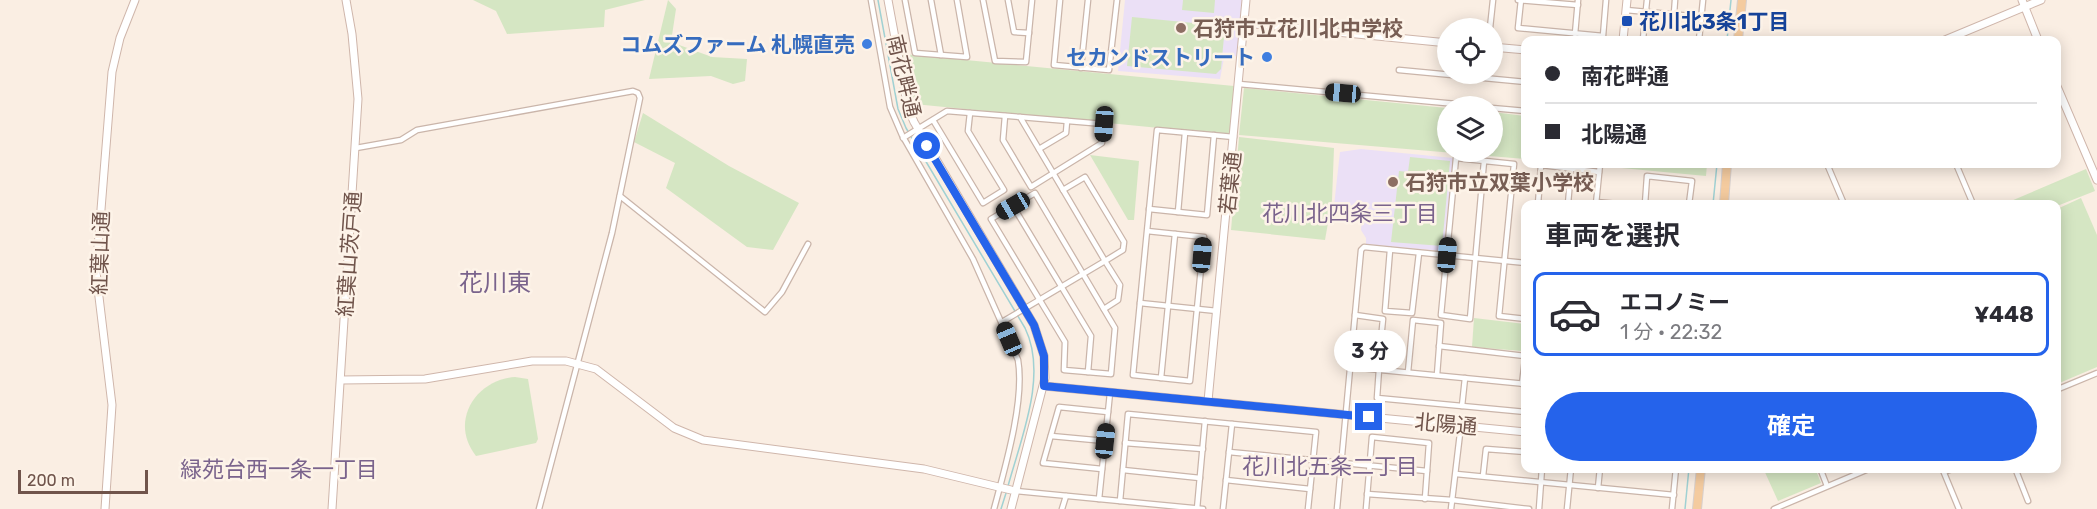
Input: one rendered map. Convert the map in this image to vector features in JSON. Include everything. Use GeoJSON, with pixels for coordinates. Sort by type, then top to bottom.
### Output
{"type":"FeatureCollection","features":[{"type":"Feature","properties":{"kind":"main road"},"geometry":{"type":"LineString","coordinates":[[1738,36],[1742,0]]}},
{"type":"Feature","properties":{"kind":"main road"},"geometry":{"type":"LineString","coordinates":[[1724,200],[1727,168]]}},
{"type":"Feature","properties":{"kind":"main road"},"geometry":{"type":"LineString","coordinates":[[1697,509],[1701,473]]}},
{"type":"Feature","properties":{"kind":"street","name":"紅葉山通"},"geometry":{"type":"LineString","coordinates":[[105,509],[112,405],[96,272],[112,72],[120,38],[135,0]]}},
{"type":"Feature","properties":{"kind":"street","name":"紅葉山茨戸通"},"geometry":{"type":"LineString","coordinates":[[332,509],[356,148],[357,70],[346,0]]}},
{"type":"Feature","properties":{"kind":"street"},"geometry":{"type":"LineString","coordinates":[[871,0],[889,100],[910,134],[973,259],[1018,360],[1021,386],[1008,489],[994,509]]}},
{"type":"Feature","properties":{"kind":"street","name":"南花畔通"},"geometry":{"type":"LineString","coordinates":[[888,0],[908,108],[910,134],[1043,349],[1044,386],[1008,489],[1011,509]]}},
{"type":"Feature","properties":{"kind":"street"},"geometry":{"type":"LineString","coordinates":[[905,0],[915,53],[967,57],[957,0]]}},
{"type":"Feature","properties":{"kind":"street"},"geometry":{"type":"LineString","coordinates":[[931,0],[941,55]]}},
{"type":"Feature","properties":{"kind":"street"},"geometry":{"type":"LineString","coordinates":[[983,0],[995,61],[1026,62],[1032,0]]}},
{"type":"Feature","properties":{"kind":"street"},"geometry":{"type":"LineString","coordinates":[[1008,0],[1014,32],[1029,33]]}},
{"type":"Feature","properties":{"kind":"street"},"geometry":{"type":"LineString","coordinates":[[1060,0],[1054,65],[1109,70],[1117,0]]}},
{"type":"Feature","properties":{"kind":"street"},"geometry":{"type":"LineString","coordinates":[[1081,68],[1088,0]]}},
{"type":"Feature","properties":{"kind":"street","name":"若葉通"},"geometry":{"type":"LineString","coordinates":[[1208,401],[1246,0]]}},
{"type":"Feature","properties":{"kind":"street"},"geometry":{"type":"LineString","coordinates":[[1491,18],[1492,0]]}},
{"type":"Feature","properties":{"kind":"street"},"geometry":{"type":"LineString","coordinates":[[1575,34],[1578,3],[1520,0],[1518,28],[1575,34],[1603,36],[1606,0]]}},
{"type":"Feature","properties":{"kind":"street"},"geometry":{"type":"LineString","coordinates":[[1623,36],[1627,0]]}},
{"type":"Feature","properties":{"kind":"street"},"geometry":{"type":"LineString","coordinates":[[1643,36],[1647,0]]}},
{"type":"Feature","properties":{"kind":"street"},"geometry":{"type":"LineString","coordinates":[[1674,14],[1675,0]]}},
{"type":"Feature","properties":{"kind":"street"},"geometry":{"type":"LineString","coordinates":[[1700,36],[1703,0]]}},
{"type":"Feature","properties":{"kind":"street"},"geometry":{"type":"LineString","coordinates":[[1953,36],[2023,3],[2041,0]]}},
{"type":"Feature","properties":{"kind":"street"},"geometry":{"type":"LineString","coordinates":[[2023,3],[2036,36]]}},
{"type":"Feature","properties":{"kind":"street"},"geometry":{"type":"LineString","coordinates":[[1626,10],[1702,17]]}},
{"type":"Feature","properties":{"kind":"street"},"geometry":{"type":"LineString","coordinates":[[1245,23],[1437,42]]}},
{"type":"Feature","properties":{"kind":"street"},"geometry":{"type":"LineString","coordinates":[[1503,48],[1521,50]]}},
{"type":"Feature","properties":{"kind":"street"},"geometry":{"type":"LineString","coordinates":[[1399,70],[1521,82]]}},
{"type":"Feature","properties":{"kind":"street"},"geometry":{"type":"LineString","coordinates":[[1239,84],[1437,102]]}},
{"type":"Feature","properties":{"kind":"street"},"geometry":{"type":"LineString","coordinates":[[356,148],[402,140],[417,130],[633,91],[640,98],[620,196],[539,509]]}},
{"type":"Feature","properties":{"kind":"street"},"geometry":{"type":"LineString","coordinates":[[2061,96],[2097,180]]}},
{"type":"Feature","properties":{"kind":"street"},"geometry":{"type":"LineString","coordinates":[[1503,109],[1521,111]]}},
{"type":"Feature","properties":{"kind":"street"},"geometry":{"type":"LineString","coordinates":[[910,134],[947,111],[1104,124],[1102,143],[1031,187],[1002,140],[1005,116]]}},
{"type":"Feature","properties":{"kind":"street"},"geometry":{"type":"LineString","coordinates":[[933,120],[983,203],[1004,190],[968,131],[970,113]]}},
{"type":"Feature","properties":{"kind":"street"},"geometry":{"type":"LineString","coordinates":[[1020,117],[1120,285],[1118,300],[1104,309]]}},
{"type":"Feature","properties":{"kind":"street"},"geometry":{"type":"LineString","coordinates":[[1039,149],[1066,133],[1067,121]]}},
{"type":"Feature","properties":{"kind":"street"},"geometry":{"type":"LineString","coordinates":[[1147,231],[1204,237],[1190,381],[1133,375],[1149,209],[1157,130],[1234,137]]}},
{"type":"Feature","properties":{"kind":"street"},"geometry":{"type":"LineString","coordinates":[[1178,212],[1185,133]]}},
{"type":"Feature","properties":{"kind":"street"},"geometry":{"type":"LineString","coordinates":[[1149,209],[1207,215],[1214,135]]}},
{"type":"Feature","properties":{"kind":"street"},"geometry":{"type":"LineString","coordinates":[[1456,162],[1442,315],[1470,319],[1484,162]]}},
{"type":"Feature","properties":{"kind":"street"},"geometry":{"type":"LineString","coordinates":[[1494,162],[1514,164],[1499,316],[1521,318]]}},
{"type":"Feature","properties":{"kind":"street"},"geometry":{"type":"LineString","coordinates":[[1538,200],[1541,168]]}},
{"type":"Feature","properties":{"kind":"street"},"geometry":{"type":"LineString","coordinates":[[1564,168],[1599,172]]}},
{"type":"Feature","properties":{"kind":"street"},"geometry":{"type":"LineString","coordinates":[[1596,200],[1600,168]]}},
{"type":"Feature","properties":{"kind":"street"},"geometry":{"type":"LineString","coordinates":[[1829,168],[1842,200]]}},
{"type":"Feature","properties":{"kind":"street"},"geometry":{"type":"LineString","coordinates":[[1958,168],[1971,200]]}},
{"type":"Feature","properties":{"kind":"street"},"geometry":{"type":"LineString","coordinates":[[1568,200],[1571,169]]}},
{"type":"Feature","properties":{"kind":"street"},"geometry":{"type":"LineString","coordinates":[[1645,200],[1647,176],[1692,181],[1690,200]]}},
{"type":"Feature","properties":{"kind":"street"},"geometry":{"type":"LineString","coordinates":[[1002,322],[1123,250],[1124,242],[1085,177],[1063,190]]}},
{"type":"Feature","properties":{"kind":"street"},"geometry":{"type":"LineString","coordinates":[[1035,193],[1083,274],[1115,328],[1111,374],[1064,370],[1065,342],[991,219],[1035,193]]}},
{"type":"Feature","properties":{"kind":"street"},"geometry":{"type":"LineString","coordinates":[[620,196],[765,312],[782,292],[808,244]]}},
{"type":"Feature","properties":{"kind":"street"},"geometry":{"type":"LineString","coordinates":[[1013,206],[1091,336],[1088,372]]}},
{"type":"Feature","properties":{"kind":"street"},"geometry":{"type":"LineString","coordinates":[[1161,378],[1175,234]]}},
{"type":"Feature","properties":{"kind":"street"},"geometry":{"type":"LineString","coordinates":[[1337,509],[1362,250],[1364,248],[1390,250],[1521,263]]}},
{"type":"Feature","properties":{"kind":"street"},"geometry":{"type":"LineString","coordinates":[[1390,250],[1384,311],[1412,313],[1419,253]]}},
{"type":"Feature","properties":{"kind":"street"},"geometry":{"type":"LineString","coordinates":[[1140,303],[1217,311]]}},
{"type":"Feature","properties":{"kind":"street"},"geometry":{"type":"LineString","coordinates":[[1355,315],[1383,319],[1377,398],[1521,412]]}},
{"type":"Feature","properties":{"kind":"street"},"geometry":{"type":"LineString","coordinates":[[1408,372],[1413,320],[1441,323],[1437,375]]}},
{"type":"Feature","properties":{"kind":"street"},"geometry":{"type":"LineString","coordinates":[[1439,346],[1521,356]]}},
{"type":"Feature","properties":{"kind":"street"},"geometry":{"type":"LineString","coordinates":[[340,380],[425,379],[549,359],[577,363],[610,377],[674,428],[703,440],[924,469],[1008,489],[1203,509]]}},
{"type":"Feature","properties":{"kind":"street"},"geometry":{"type":"LineString","coordinates":[[1350,367],[1521,384]]}},
{"type":"Feature","properties":{"kind":"street"},"geometry":{"type":"LineString","coordinates":[[2061,388],[2097,373]]}},
{"type":"Feature","properties":{"kind":"street"},"geometry":{"type":"LineString","coordinates":[[1462,406],[1465,378]]}},
{"type":"Feature","properties":{"kind":"street","name":"北陽通"},"geometry":{"type":"LineString","coordinates":[[1044,386],[1521,431]]}},
{"type":"Feature","properties":{"kind":"street"},"geometry":{"type":"LineString","coordinates":[[1099,499],[1110,393]]}},
{"type":"Feature","properties":{"kind":"street"},"geometry":{"type":"LineString","coordinates":[[1102,469],[1043,464],[1059,407],[1108,412]]}},
{"type":"Feature","properties":{"kind":"street"},"geometry":{"type":"LineString","coordinates":[[1119,501],[1128,414],[1316,432],[1308,509]]}},
{"type":"Feature","properties":{"kind":"street"},"geometry":{"type":"LineString","coordinates":[[1197,509],[1205,421]]}},
{"type":"Feature","properties":{"kind":"street"},"geometry":{"type":"LineString","coordinates":[[1223,509],[1232,424]]}},
{"type":"Feature","properties":{"kind":"street"},"geometry":{"type":"LineString","coordinates":[[1451,509],[1461,425]]}},
{"type":"Feature","properties":{"kind":"street"},"geometry":{"type":"LineString","coordinates":[[1051,435],[1105,441]]}},
{"type":"Feature","properties":{"kind":"street"},"geometry":{"type":"LineString","coordinates":[[1366,509],[1372,437],[1429,443],[1425,500]]}},
{"type":"Feature","properties":{"kind":"street"},"geometry":{"type":"LineString","coordinates":[[1125,442],[1203,449]]}},
{"type":"Feature","properties":{"kind":"street"},"geometry":{"type":"LineString","coordinates":[[1483,476],[1486,449],[1521,452]]}},
{"type":"Feature","properties":{"kind":"street"},"geometry":{"type":"LineString","coordinates":[[1229,452],[1427,471]]}},
{"type":"Feature","properties":{"kind":"street"},"geometry":{"type":"LineString","coordinates":[[1123,470],[1200,478]]}},
{"type":"Feature","properties":{"kind":"street"},"geometry":{"type":"LineString","coordinates":[[1539,509],[1542,473]]}},
{"type":"Feature","properties":{"kind":"street"},"geometry":{"type":"LineString","coordinates":[[1567,509],[1570,473]]}},
{"type":"Feature","properties":{"kind":"street"},"geometry":{"type":"LineString","coordinates":[[1598,488],[1600,473]]}},
{"type":"Feature","properties":{"kind":"street"},"geometry":{"type":"LineString","coordinates":[[1672,509],[1676,473]]}},
{"type":"Feature","properties":{"kind":"street"},"geometry":{"type":"LineString","coordinates":[[1822,473],[1827,486]]}},
{"type":"Feature","properties":{"kind":"street"},"geometry":{"type":"LineString","coordinates":[[1775,509],[1859,473]]}},
{"type":"Feature","properties":{"kind":"street"},"geometry":{"type":"LineString","coordinates":[[1944,473],[1959,509]]}},
{"type":"Feature","properties":{"kind":"street"},"geometry":{"type":"LineString","coordinates":[[2017,473],[2028,501]]}},
{"type":"Feature","properties":{"kind":"street"},"geometry":{"type":"LineString","coordinates":[[1456,474],[1674,495]]}},
{"type":"Feature","properties":{"kind":"street"},"geometry":{"type":"LineString","coordinates":[[1226,480],[1310,489]]}},
{"type":"Feature","properties":{"kind":"street"},"geometry":{"type":"LineString","coordinates":[[1367,494],[1425,500],[1452,500],[1529,509]]}},
{"type":"Feature","properties":{"kind":"street"},"geometry":{"type":"LineString","coordinates":[[1062,509],[1066,496]]}},
{"type":"Feature","properties":{"kind":"shaded area","name":"石狩市立花川北中学校"},"geometry":{"type":"Polygon","coordinates":[[[1125,0],[1242,0],[1237,56],[1224,58],[1220,79],[1118,71],[1125,0]]]}},
{"type":"Feature","properties":{"kind":"shaded area","name":"石狩市立双葉小学校"},"geometry":{"type":"Polygon","coordinates":[[[1361,149],[1437,156],[1437,162],[1453,162],[1443,251],[1366,244],[1366,238],[1361,230],[1363,209],[1334,206],[1340,152],[1361,149]]]}},
{"type":"Feature","properties":{"kind":"green space"},"geometry":{"type":"Polygon","coordinates":[[[473,0],[645,0],[605,10],[604,27],[507,34],[496,11],[473,0]]]}},
{"type":"Feature","properties":{"kind":"green space"},"geometry":{"type":"Polygon","coordinates":[[[668,0],[676,9],[671,42],[712,57],[747,59],[745,81],[733,84],[711,76],[649,79],[668,0]]]}},
{"type":"Feature","properties":{"kind":"green space"},"geometry":{"type":"Polygon","coordinates":[[[1183,0],[1215,0],[1214,13],[1182,10],[1183,0]]]}},
{"type":"Feature","properties":{"kind":"green space"},"geometry":{"type":"Polygon","coordinates":[[[1132,17],[1225,26],[1221,69],[1216,74],[1127,66],[1132,17]]]}},
{"type":"Feature","properties":{"kind":"green space"},"geometry":{"type":"Polygon","coordinates":[[[903,54],[1234,86],[1231,135],[914,104],[903,54]]]}},
{"type":"Feature","properties":{"kind":"green space"},"geometry":{"type":"Polygon","coordinates":[[[1244,88],[1437,107],[1437,152],[1239,135],[1244,88]]]}},
{"type":"Feature","properties":{"kind":"green space"},"geometry":{"type":"Polygon","coordinates":[[[643,113],[729,166],[799,203],[773,250],[747,247],[666,188],[675,163],[634,142],[643,113]]]}},
{"type":"Feature","properties":{"kind":"green space"},"geometry":{"type":"Polygon","coordinates":[[[1503,113],[1521,116],[1521,159],[1503,157],[1503,113]]]}},
{"type":"Feature","properties":{"kind":"green space"},"geometry":{"type":"Polygon","coordinates":[[[1239,137],[1334,148],[1332,200],[1325,240],[1231,230],[1239,137]]]}},
{"type":"Feature","properties":{"kind":"green space"},"geometry":{"type":"Polygon","coordinates":[[[1090,155],[1139,161],[1134,220],[1128,220],[1090,155]]]}},
{"type":"Feature","properties":{"kind":"green space"},"geometry":{"type":"Polygon","coordinates":[[[1410,157],[1450,162],[1442,246],[1391,242],[1399,171],[1408,172],[1410,157]]]}},
{"type":"Feature","properties":{"kind":"green space"},"geometry":{"type":"Polygon","coordinates":[[[1621,168],[1707,168],[1706,176],[1621,168]]]}},
{"type":"Feature","properties":{"kind":"green space"},"geometry":{"type":"Polygon","coordinates":[[[2086,169],[2095,191],[2061,204],[2061,200],[2013,200],[2086,169]]]}},
{"type":"Feature","properties":{"kind":"green space"},"geometry":{"type":"Polygon","coordinates":[[[2081,198],[2097,235],[2097,367],[2061,382],[2061,207],[2081,198]]]}},
{"type":"Feature","properties":{"kind":"green space"},"geometry":{"type":"Polygon","coordinates":[[[1474,318],[1521,324],[1521,351],[1472,347],[1474,318]]]}},
{"type":"Feature","properties":{"kind":"green space"},"geometry":{"type":"Polygon","coordinates":[[[515,377],[528,379],[538,439],[536,443],[476,456],[468,443],[465,430],[470,405],[488,386],[515,377]]]}},
{"type":"Feature","properties":{"kind":"green space"},"geometry":{"type":"Polygon","coordinates":[[[1765,473],[1817,473],[1821,483],[1778,501],[1765,473]]]}},
{"type":"Feature","properties":{"kind":"waterway"},"geometry":{"type":"LineString","coordinates":[[878,0],[898,109],[906,128],[1025,328],[1031,346],[1034,366],[1030,407],[1008,486]]}},
{"type":"Feature","properties":{"kind":"waterway"},"geometry":{"type":"LineString","coordinates":[[1727,36],[1731,0]]}},
{"type":"Feature","properties":{"kind":"waterway"},"geometry":{"type":"LineString","coordinates":[[1713,200],[1717,168]]}},
{"type":"Feature","properties":{"kind":"waterway"},"geometry":{"type":"LineString","coordinates":[[1685,509],[1689,473]]}},
{"type":"Feature","properties":{"kind":"waterway"},"geometry":{"type":"LineString","coordinates":[[1001,509],[1007,490]]}},
{"type":"Feature","properties":{"kind":"place","name":"花川北3条1丁目"},"geometry":{"type":"Point","coordinates":[1627,21]}},
{"type":"Feature","properties":{"kind":"place","name":"石狩市立花川北中学校"},"geometry":{"type":"Point","coordinates":[1181,28]}},
{"type":"Feature","properties":{"kind":"place","name":"コムズファーム 札幌直売"},"geometry":{"type":"Point","coordinates":[867,44]}},
{"type":"Feature","properties":{"kind":"place","name":"セカンドストリート"},"geometry":{"type":"Point","coordinates":[1267,57]}},
{"type":"Feature","properties":{"kind":"place","name":"石狩市立双葉小学校"},"geometry":{"type":"Point","coordinates":[1393,182]}},
{"type":"Feature","properties":{"kind":"district","name":"花川北四条三丁目"},"geometry":{"type":"Point","coordinates":[1350,213]}},
{"type":"Feature","properties":{"kind":"district","name":"花川東"},"geometry":{"type":"Point","coordinates":[495,283]}},
{"type":"Feature","properties":{"kind":"district","name":"花川北五条二丁目"},"geometry":{"type":"Point","coordinates":[1330,466]}},
{"type":"Feature","properties":{"kind":"district","name":"緑苑台西一条一丁目"},"geometry":{"type":"Point","coordinates":[279,469]}},
{"type":"Feature","properties":{"kind":"route"},"geometry":{"type":"LineString","coordinates":[[927,146],[1034,325],[1041,343],[1046,368],[1044,386],[1369,417]]}}]}
